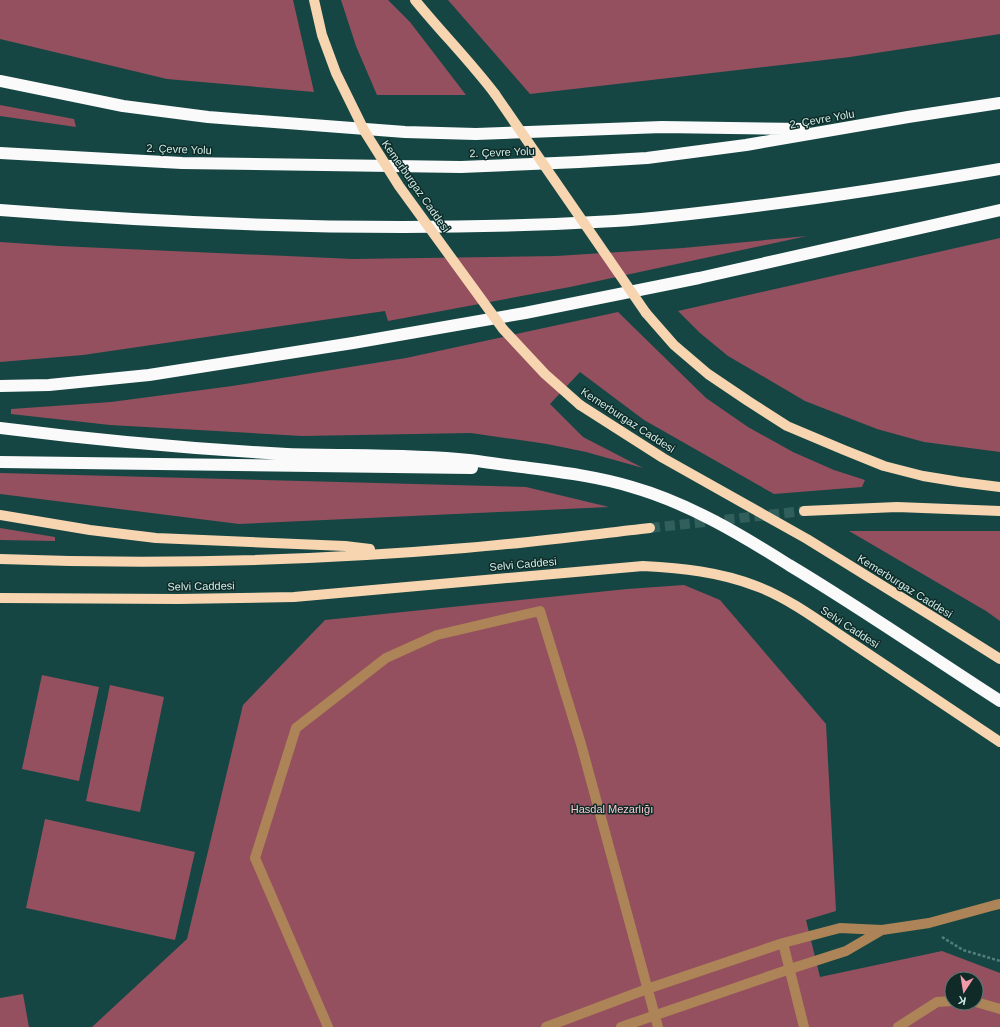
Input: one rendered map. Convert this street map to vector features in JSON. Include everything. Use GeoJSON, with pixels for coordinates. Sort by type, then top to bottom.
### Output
{"type":"FeatureCollection","features":[{"type":"Feature","properties":{"kind":"highway"},"geometry":{"type":"LineString","coordinates":[[0,81],[124,106],[185,114],[405,132],[476,134],[662,127],[834,130]]}},
{"type":"Feature","properties":{"kind":"highway","name":"2. Çevre Yolu"},"geometry":{"type":"LineString","coordinates":[[0,152],[182,163],[461,167],[647,158],[746,145],[1000,103]]}},
{"type":"Feature","properties":{"kind":"highway"},"geometry":{"type":"LineString","coordinates":[[0,210],[155,220],[385,228],[616,221],[709,212],[895,187],[1000,169]]}},
{"type":"Feature","properties":{"kind":"highway"},"geometry":{"type":"LineString","coordinates":[[0,386],[49,384],[149,375],[353,343],[517,314],[699,278],[1000,210]]}},
{"type":"Feature","properties":{"kind":"highway"},"geometry":{"type":"LineString","coordinates":[[0,428],[151,445],[288,454],[467,460],[590,476],[632,487],[693,510],[755,544],[808,576],[1000,701]]}},
{"type":"Feature","properties":{"kind":"highway"},"geometry":{"type":"LineString","coordinates":[[0,462],[411,468],[524,468]]}},
{"type":"Feature","properties":{"kind":"main road","name":"Kemerburgaz Caddesi"},"geometry":{"type":"LineString","coordinates":[[314,0],[322,35],[336,73],[365,132],[399,186],[503,329],[545,374],[580,405],[663,458],[813,543],[932,616],[1000,660]]}},
{"type":"Feature","properties":{"kind":"main road"},"geometry":{"type":"LineString","coordinates":[[414,0],[466,58],[495,94],[646,313],[674,345],[708,374],[787,426],[884,466],[923,476],[1000,487]]}},
{"type":"Feature","properties":{"kind":"main road"},"geometry":{"type":"LineString","coordinates":[[804,511],[897,507],[1000,511]]}},
{"type":"Feature","properties":{"kind":"main road"},"geometry":{"type":"LineString","coordinates":[[0,515],[90,530],[156,538],[346,546],[397,553]]}},
{"type":"Feature","properties":{"kind":"main road","name":"Selvi Caddesi"},"geometry":{"type":"LineString","coordinates":[[0,559],[60,562],[183,562],[258,560],[464,548],[533,542],[650,528]]}},
{"type":"Feature","properties":{"kind":"main road","name":"Selvi Caddesi"},"geometry":{"type":"LineString","coordinates":[[0,598],[178,599],[294,597],[643,566],[701,571],[757,586],[779,597],[1000,742]]}},
{"type":"Feature","properties":{"kind":"lane"},"geometry":{"type":"LineString","coordinates":[[328,1027],[255,858],[296,728],[386,658],[437,635],[540,612],[581,744],[658,1027]]}},
{"type":"Feature","properties":{"kind":"lane"},"geometry":{"type":"LineString","coordinates":[[546,1027],[647,989],[783,943],[840,928],[882,930],[929,923],[998,904]]}},
{"type":"Feature","properties":{"kind":"lane"},"geometry":{"type":"LineString","coordinates":[[621,1027],[655,1014],[846,951],[882,930]]}},
{"type":"Feature","properties":{"kind":"lane"},"geometry":{"type":"LineString","coordinates":[[783,943],[804,1027]]}},
{"type":"Feature","properties":{"kind":"lane"},"geometry":{"type":"LineString","coordinates":[[898,1027],[937,1002],[944,1002]]}},
{"type":"Feature","properties":{"kind":"lane"},"geometry":{"type":"LineString","coordinates":[[984,1004],[1000,1009]]}},
{"type":"Feature","properties":{"kind":"path"},"geometry":{"type":"LineString","coordinates":[[929,923],[944,939],[963,950],[1000,961]]}},
{"type":"Feature","properties":{"kind":"green space"},"geometry":{"type":"Polygon","coordinates":[[[0,0],[293,0],[314,92],[167,79],[0,39],[0,0]]]}},
{"type":"Feature","properties":{"kind":"green space"},"geometry":{"type":"Polygon","coordinates":[[[341,0],[388,0],[410,22],[466,95],[377,95],[356,46],[341,0]]]}},
{"type":"Feature","properties":{"kind":"green space"},"geometry":{"type":"Polygon","coordinates":[[[448,0],[1000,0],[1000,34],[850,57],[530,94],[448,0]]]}},
{"type":"Feature","properties":{"kind":"green space"},"geometry":{"type":"Polygon","coordinates":[[[0,105],[74,119],[76,127],[0,116],[0,105]]]}},
{"type":"Feature","properties":{"kind":"green space"},"geometry":{"type":"Polygon","coordinates":[[[807,236],[570,287],[388,321],[385,311],[83,355],[0,362],[0,242],[353,259],[556,256],[683,248],[807,236]]]}},
{"type":"Feature","properties":{"kind":"green space"},"geometry":{"type":"Polygon","coordinates":[[[1000,238],[1000,452],[924,442],[877,429],[805,401],[728,356],[700,333],[678,311],[1000,238]]]}},
{"type":"Feature","properties":{"kind":"green space"},"geometry":{"type":"Polygon","coordinates":[[[618,312],[706,398],[748,427],[793,452],[834,470],[865,480],[862,487],[774,494],[644,420],[580,372],[550,404],[583,437],[643,468],[586,452],[547,444],[471,433],[302,436],[110,425],[11,414],[11,409],[111,402],[232,386],[406,358],[618,312]]]}},
{"type":"Feature","properties":{"kind":"green space"},"geometry":{"type":"Polygon","coordinates":[[[0,473],[526,487],[609,507],[239,524],[0,494],[0,473]]]}},
{"type":"Feature","properties":{"kind":"green space"},"geometry":{"type":"Polygon","coordinates":[[[0,528],[55,537],[55,541],[0,540],[0,528]]]}},
{"type":"Feature","properties":{"kind":"green space"},"geometry":{"type":"Polygon","coordinates":[[[849,531],[1000,531],[1000,621],[986,611],[849,531]]]}},
{"type":"Feature","properties":{"kind":"green space","name":"Hasdal Mezarlığı"},"geometry":{"type":"Polygon","coordinates":[[[684,585],[720,600],[826,724],[836,911],[806,920],[820,977],[942,951],[1000,973],[1000,1027],[92,1027],[187,939],[243,705],[325,620],[627,589],[684,585]]]}},
{"type":"Feature","properties":{"kind":"green space"},"geometry":{"type":"Polygon","coordinates":[[[42,675],[99,687],[79,781],[22,769],[42,675]]]}},
{"type":"Feature","properties":{"kind":"green space"},"geometry":{"type":"Polygon","coordinates":[[[110,685],[164,697],[140,812],[86,801],[110,685]]]}},
{"type":"Feature","properties":{"kind":"green space"},"geometry":{"type":"Polygon","coordinates":[[[45,819],[195,852],[175,940],[26,908],[45,819]]]}},
{"type":"Feature","properties":{"kind":"green space"},"geometry":{"type":"Polygon","coordinates":[[[23,994],[29,1027],[0,1027],[0,998],[23,994]]]}},
{"type":"Feature","properties":{"kind":"tunnel"},"geometry":{"type":"LineString","coordinates":[[650,528],[804,511]]}}]}
